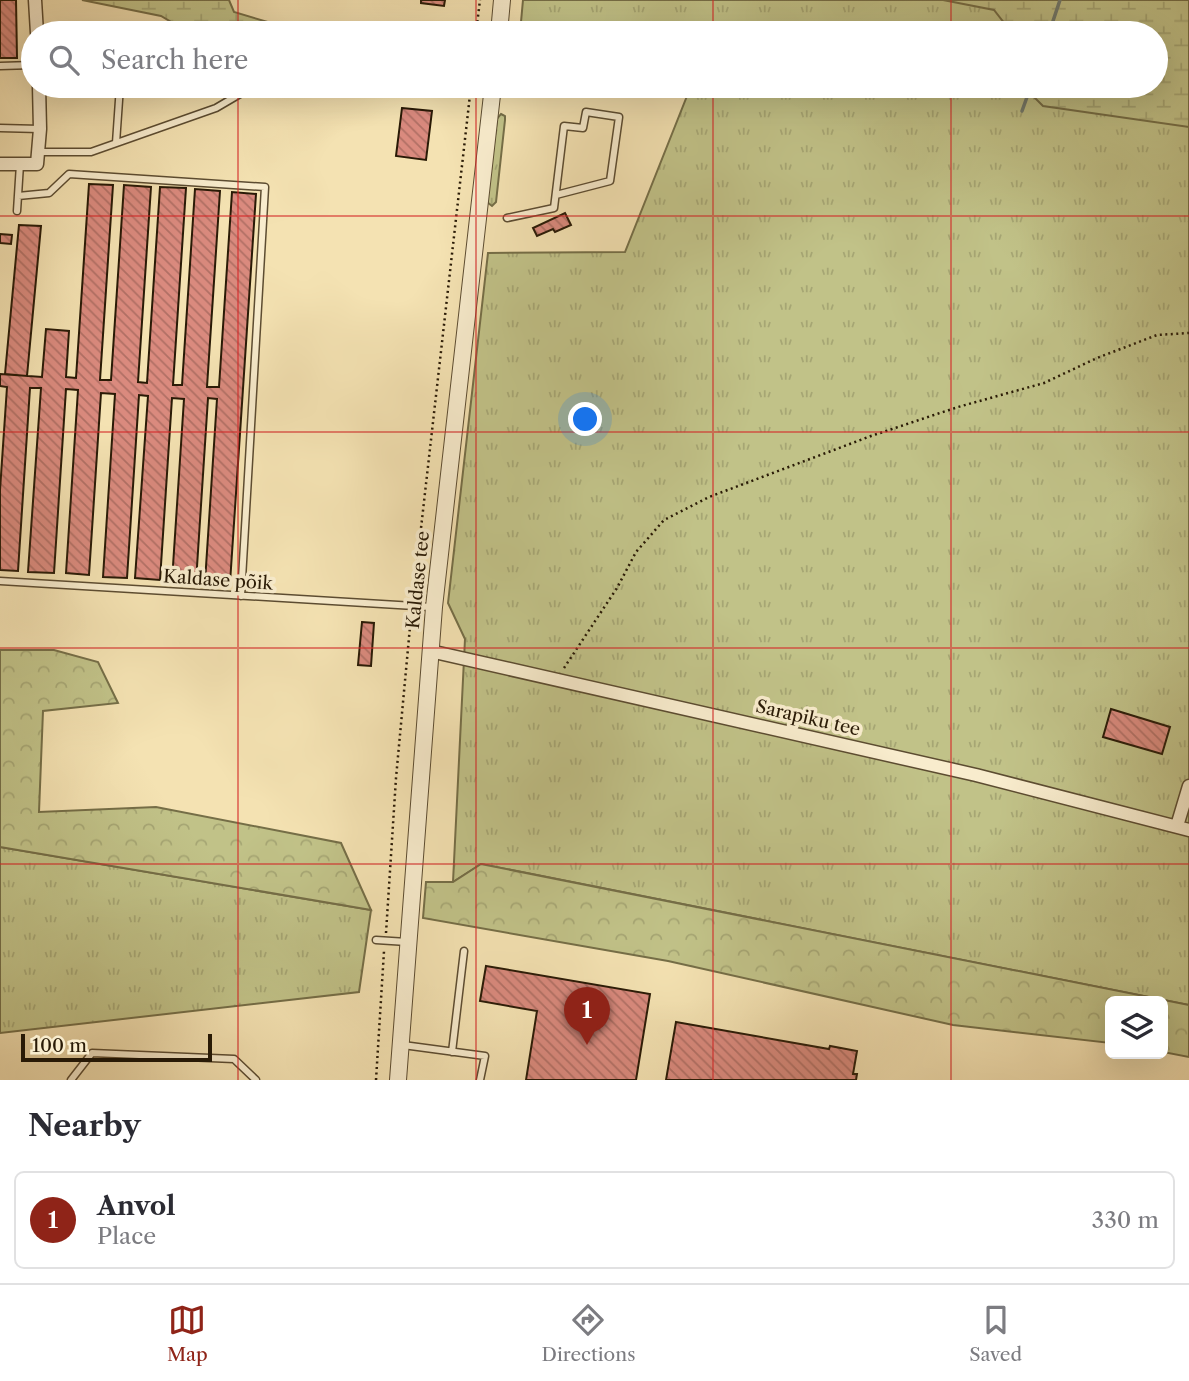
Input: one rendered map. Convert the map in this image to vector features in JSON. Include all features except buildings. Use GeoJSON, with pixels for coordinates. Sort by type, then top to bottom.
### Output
{"type":"FeatureCollection","features":[{"type":"Feature","properties":{"kind":"street"},"geometry":{"type":"LineString","coordinates":[[36,0],[37,21]]}},
{"type":"Feature","properties":{"kind":"street"},"geometry":{"type":"LineString","coordinates":[[500,21],[502,0]]}},
{"type":"Feature","properties":{"kind":"street"},"geometry":{"type":"LineString","coordinates":[[0,164],[37,164],[39,98]]}},
{"type":"Feature","properties":{"kind":"street","name":"Kaldase tee"},"geometry":{"type":"LineString","coordinates":[[398,1080],[434,607],[492,98]]}},
{"type":"Feature","properties":{"kind":"street","name":"Sarapiku tee"},"geometry":{"type":"LineString","coordinates":[[430,651],[976,775],[1183,828],[1189,786]]}},
{"type":"Feature","properties":{"kind":"lane"},"geometry":{"type":"LineString","coordinates":[[0,66],[21,65]]}},
{"type":"Feature","properties":{"kind":"lane"},"geometry":{"type":"LineString","coordinates":[[116,143],[119,98]]}},
{"type":"Feature","properties":{"kind":"lane"},"geometry":{"type":"LineString","coordinates":[[38,152],[91,152],[216,108],[233,98]]}},
{"type":"Feature","properties":{"kind":"lane"},"geometry":{"type":"LineString","coordinates":[[507,218],[554,208],[564,126],[583,128],[586,112],[619,117],[610,181],[556,195]]}},
{"type":"Feature","properties":{"kind":"lane"},"geometry":{"type":"LineString","coordinates":[[0,128],[40,129]]}},
{"type":"Feature","properties":{"kind":"lane"},"geometry":{"type":"LineString","coordinates":[[17,211],[20,164]]}},
{"type":"Feature","properties":{"kind":"lane"},"geometry":{"type":"LineString","coordinates":[[18,196],[49,193],[69,174],[265,187],[241,596]]}},
{"type":"Feature","properties":{"kind":"lane","name":"Kaldase põik"},"geometry":{"type":"LineString","coordinates":[[0,581],[434,607]]}},
{"type":"Feature","properties":{"kind":"lane"},"geometry":{"type":"LineString","coordinates":[[376,940],[407,942]]}},
{"type":"Feature","properties":{"kind":"lane"},"geometry":{"type":"LineString","coordinates":[[452,1052],[464,951]]}},
{"type":"Feature","properties":{"kind":"lane"},"geometry":{"type":"LineString","coordinates":[[401,1044],[485,1056],[480,1080]]}},
{"type":"Feature","properties":{"kind":"lane"},"geometry":{"type":"LineString","coordinates":[[71,1080],[92,1054],[234,1059],[256,1080]]}},
{"type":"Feature","properties":{"kind":"path"},"geometry":{"type":"LineString","coordinates":[[477,21],[480,0]]}},
{"type":"Feature","properties":{"kind":"path"},"geometry":{"type":"LineString","coordinates":[[376,1080],[396,778],[412,606],[470,98]]}},
{"type":"Feature","properties":{"kind":"path"},"geometry":{"type":"LineString","coordinates":[[556,679],[617,588],[636,552],[664,520],[709,497],[871,436],[958,407],[1044,383],[1097,358],[1157,335],[1189,333]]}},
{"type":"Feature","properties":{"kind":"green space"},"geometry":{"type":"Polygon","coordinates":[[[82,0],[229,0],[234,12],[264,21],[170,21],[161,16],[82,0]]]}},
{"type":"Feature","properties":{"kind":"green space"},"geometry":{"type":"Polygon","coordinates":[[[523,0],[1189,0],[1189,1005],[1168,1001],[1168,996],[1144,996],[481,864],[453,882],[465,639],[448,603],[488,253],[625,252],[686,98],[1168,98],[1168,21],[521,21],[523,0]]]}},
{"type":"Feature","properties":{"kind":"green space"},"geometry":{"type":"Polygon","coordinates":[[[943,0],[1189,0],[1189,127],[1043,106],[1035,98],[1168,98],[1168,21],[1003,21],[994,10],[943,0]]]}},
{"type":"Feature","properties":{"kind":"green space"},"geometry":{"type":"Polygon","coordinates":[[[501,114],[505,116],[505,120],[496,202],[492,206],[487,202],[497,119],[501,114]]]}},
{"type":"Feature","properties":{"kind":"green space"},"geometry":{"type":"Polygon","coordinates":[[[0,650],[54,650],[98,662],[118,703],[43,711],[39,812],[156,807],[341,843],[371,910],[0,847],[0,650]]]}},
{"type":"Feature","properties":{"kind":"green space"},"geometry":{"type":"Polygon","coordinates":[[[0,847],[371,910],[359,992],[0,1033],[0,847]]]}},
{"type":"Feature","properties":{"kind":"green space"},"geometry":{"type":"Polygon","coordinates":[[[481,864],[1144,996],[1105,996],[1105,1042],[953,1025],[668,961],[423,918],[426,882],[453,882],[481,864]]]}},
{"type":"Feature","properties":{"kind":"green space"},"geometry":{"type":"Polygon","coordinates":[[[1168,1001],[1189,1005],[1189,1057],[1168,1053],[1168,1001]]]}},
{"type":"Feature","properties":{"kind":"waterway"},"geometry":{"type":"LineString","coordinates":[[1053,21],[1060,0]]}},
{"type":"Feature","properties":{"kind":"waterway"},"geometry":{"type":"LineString","coordinates":[[1022,111],[1027,98]]}},
{"type":"Feature","properties":{"kind":"place","name":"Anvol"},"geometry":{"type":"Point","coordinates":[587,1045]}}]}
